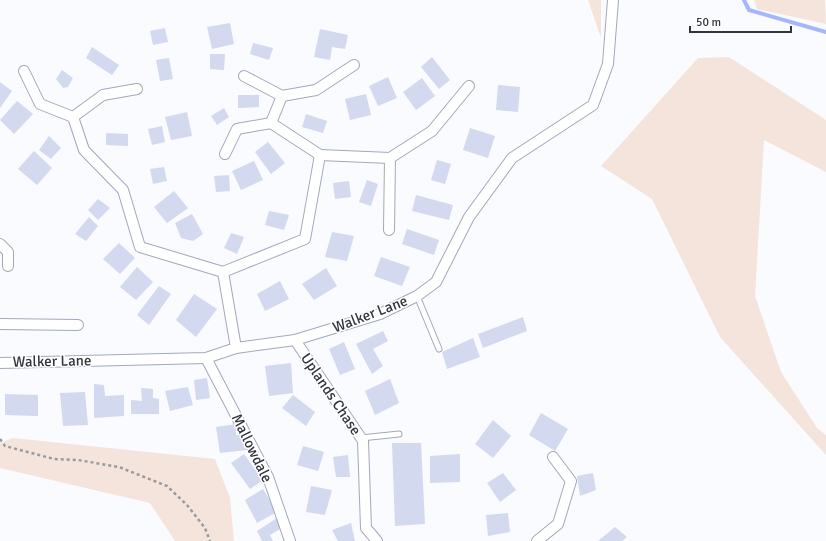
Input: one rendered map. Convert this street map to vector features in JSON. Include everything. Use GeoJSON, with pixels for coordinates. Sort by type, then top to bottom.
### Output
{"type":"FeatureCollection","features":[{"type":"Feature","properties":{"kind":"street","name":"Walker Lane"},"geometry":{"type":"LineString","coordinates":[[0,363],[206,358],[236,348],[295,340],[380,314],[417,296],[436,282],[469,217],[512,158],[593,104],[608,64],[613,0]]}},
{"type":"Feature","properties":{"kind":"street"},"geometry":{"type":"LineString","coordinates":[[244,76],[282,96],[316,90],[354,65]]}},
{"type":"Feature","properties":{"kind":"street"},"geometry":{"type":"LineString","coordinates":[[24,71],[40,104],[73,118],[84,150],[123,190],[140,247],[223,272],[306,239],[320,155]]}},
{"type":"Feature","properties":{"kind":"street"},"geometry":{"type":"LineString","coordinates":[[225,154],[237,129],[271,124],[320,155],[390,158],[432,131],[469,86]]}},
{"type":"Feature","properties":{"kind":"street"},"geometry":{"type":"LineString","coordinates":[[73,118],[103,95],[137,90]]}},
{"type":"Feature","properties":{"kind":"street"},"geometry":{"type":"LineString","coordinates":[[271,124],[282,96]]}},
{"type":"Feature","properties":{"kind":"street"},"geometry":{"type":"LineString","coordinates":[[389,230],[390,158]]}},
{"type":"Feature","properties":{"kind":"street"},"geometry":{"type":"LineString","coordinates":[[0,244],[8,252],[8,266]]}},
{"type":"Feature","properties":{"kind":"street"},"geometry":{"type":"LineString","coordinates":[[223,272],[236,348]]}},
{"type":"Feature","properties":{"kind":"street"},"geometry":{"type":"LineString","coordinates":[[0,324],[78,325]]}},
{"type":"Feature","properties":{"kind":"street","name":"Uplands Chase"},"geometry":{"type":"LineString","coordinates":[[295,340],[362,440],[366,528],[377,541]]}},
{"type":"Feature","properties":{"kind":"street","name":"Mallowdale"},"geometry":{"type":"LineString","coordinates":[[206,358],[268,476],[290,541]]}},
{"type":"Feature","properties":{"kind":"street"},"geometry":{"type":"LineString","coordinates":[[537,541],[558,524],[571,481],[553,457]]}},
{"type":"Feature","properties":{"kind":"lane"},"geometry":{"type":"LineString","coordinates":[[417,296],[439,349]]}},
{"type":"Feature","properties":{"kind":"lane"},"geometry":{"type":"LineString","coordinates":[[361,438],[399,434]]}},
{"type":"Feature","properties":{"kind":"path"},"geometry":{"type":"LineString","coordinates":[[0,438],[5,446],[54,458],[78,460],[119,467],[167,486],[187,505],[205,528],[210,541]]}},
{"type":"Feature","properties":{"kind":"shaded area"},"geometry":{"type":"Polygon","coordinates":[[[588,0],[601,0],[601,38],[588,0]]]}},
{"type":"Feature","properties":{"kind":"shaded area"},"geometry":{"type":"Polygon","coordinates":[[[754,0],[825,0],[826,24],[757,9],[754,0]]]}},
{"type":"Feature","properties":{"kind":"shaded area"},"geometry":{"type":"Polygon","coordinates":[[[729,57],[826,120],[826,172],[764,140],[755,296],[781,372],[817,428],[826,435],[826,455],[720,337],[652,199],[601,166],[698,58],[729,57]]]}},
{"type":"Feature","properties":{"kind":"shaded area"},"geometry":{"type":"Polygon","coordinates":[[[13,438],[215,459],[230,498],[234,541],[175,541],[150,503],[0,468],[0,443],[13,438]]]}},
{"type":"Feature","properties":{"kind":"building"},"geometry":{"type":"Polygon","coordinates":[[[230,23],[234,44],[212,49],[207,27],[230,23]]]}},
{"type":"Feature","properties":{"kind":"building"},"geometry":{"type":"Polygon","coordinates":[[[165,28],[168,42],[153,45],[150,31],[165,28]]]}},
{"type":"Feature","properties":{"kind":"building"},"geometry":{"type":"Polygon","coordinates":[[[320,29],[348,35],[345,49],[332,47],[330,60],[314,57],[320,29]]]}},
{"type":"Feature","properties":{"kind":"building"},"geometry":{"type":"Polygon","coordinates":[[[253,43],[273,48],[269,60],[250,54],[253,43]]]}},
{"type":"Feature","properties":{"kind":"building"},"geometry":{"type":"Polygon","coordinates":[[[92,47],[119,65],[112,75],[86,58],[92,47]]]}},
{"type":"Feature","properties":{"kind":"building"},"geometry":{"type":"Polygon","coordinates":[[[210,54],[225,54],[224,70],[210,69],[210,54]]]}},
{"type":"Feature","properties":{"kind":"building"},"geometry":{"type":"Polygon","coordinates":[[[432,57],[450,80],[439,89],[421,67],[432,57]]]}},
{"type":"Feature","properties":{"kind":"building"},"geometry":{"type":"Polygon","coordinates":[[[169,58],[173,79],[160,81],[156,60],[169,58]]]}},
{"type":"Feature","properties":{"kind":"building"},"geometry":{"type":"Polygon","coordinates":[[[62,70],[73,78],[68,87],[63,88],[56,79],[62,70]]]}},
{"type":"Feature","properties":{"kind":"building"},"geometry":{"type":"Polygon","coordinates":[[[388,77],[397,98],[378,106],[369,86],[388,77]]]}},
{"type":"Feature","properties":{"kind":"building"},"geometry":{"type":"Polygon","coordinates":[[[422,78],[435,96],[416,110],[403,92],[422,78]]]}},
{"type":"Feature","properties":{"kind":"building"},"geometry":{"type":"Polygon","coordinates":[[[0,82],[12,91],[0,108],[0,82]]]}},
{"type":"Feature","properties":{"kind":"building"},"geometry":{"type":"Polygon","coordinates":[[[498,85],[520,87],[518,112],[496,110],[498,85]]]}},
{"type":"Feature","properties":{"kind":"building"},"geometry":{"type":"Polygon","coordinates":[[[366,94],[371,115],[350,120],[345,99],[366,94]]]}},
{"type":"Feature","properties":{"kind":"building"},"geometry":{"type":"Polygon","coordinates":[[[238,95],[259,95],[259,107],[238,108],[238,95]]]}},
{"type":"Feature","properties":{"kind":"building"},"geometry":{"type":"Polygon","coordinates":[[[17,101],[33,114],[14,134],[0,120],[17,101]]]}},
{"type":"Feature","properties":{"kind":"building"},"geometry":{"type":"Polygon","coordinates":[[[224,108],[229,117],[217,125],[211,116],[224,108]]]}},
{"type":"Feature","properties":{"kind":"building"},"geometry":{"type":"Polygon","coordinates":[[[187,112],[192,136],[171,140],[165,117],[187,112]]]}},
{"type":"Feature","properties":{"kind":"building"},"geometry":{"type":"Polygon","coordinates":[[[306,114],[327,121],[323,133],[302,127],[306,114]]]}},
{"type":"Feature","properties":{"kind":"building"},"geometry":{"type":"Polygon","coordinates":[[[162,126],[165,142],[152,145],[148,129],[162,126]]]}},
{"type":"Feature","properties":{"kind":"building"},"geometry":{"type":"Polygon","coordinates":[[[470,128],[495,136],[488,158],[463,150],[470,128]]]}},
{"type":"Feature","properties":{"kind":"building"},"geometry":{"type":"Polygon","coordinates":[[[106,133],[128,134],[128,146],[106,145],[106,133]]]}},
{"type":"Feature","properties":{"kind":"building"},"geometry":{"type":"Polygon","coordinates":[[[49,136],[61,148],[51,159],[39,150],[49,136]]]}},
{"type":"Feature","properties":{"kind":"building"},"geometry":{"type":"Polygon","coordinates":[[[268,142],[285,163],[271,174],[255,152],[268,142]]]}},
{"type":"Feature","properties":{"kind":"building"},"geometry":{"type":"Polygon","coordinates":[[[34,151],[52,168],[37,185],[18,169],[34,151]]]}},
{"type":"Feature","properties":{"kind":"building"},"geometry":{"type":"Polygon","coordinates":[[[437,160],[451,164],[445,184],[431,180],[437,160]]]}},
{"type":"Feature","properties":{"kind":"building"},"geometry":{"type":"Polygon","coordinates":[[[254,161],[263,180],[241,190],[232,171],[254,161]]]}},
{"type":"Feature","properties":{"kind":"building"},"geometry":{"type":"Polygon","coordinates":[[[164,167],[167,181],[153,184],[150,169],[164,167]]]}},
{"type":"Feature","properties":{"kind":"building"},"geometry":{"type":"Polygon","coordinates":[[[229,175],[230,191],[216,192],[214,176],[229,175]]]}},
{"type":"Feature","properties":{"kind":"building"},"geometry":{"type":"Polygon","coordinates":[[[367,180],[378,184],[371,206],[359,202],[367,180]]]}},
{"type":"Feature","properties":{"kind":"building"},"geometry":{"type":"Polygon","coordinates":[[[349,181],[351,197],[335,199],[333,183],[349,181]]]}},
{"type":"Feature","properties":{"kind":"building"},"geometry":{"type":"Polygon","coordinates":[[[174,191],[188,208],[167,223],[154,207],[174,191]]]}},
{"type":"Feature","properties":{"kind":"building"},"geometry":{"type":"Polygon","coordinates":[[[416,195],[453,205],[449,220],[412,211],[416,195]]]}},
{"type":"Feature","properties":{"kind":"building"},"geometry":{"type":"Polygon","coordinates":[[[98,199],[110,208],[98,220],[88,210],[98,199]]]}},
{"type":"Feature","properties":{"kind":"building"},"geometry":{"type":"Polygon","coordinates":[[[269,211],[289,215],[284,230],[265,225],[269,211]]]}},
{"type":"Feature","properties":{"kind":"building"},"geometry":{"type":"Polygon","coordinates":[[[192,214],[203,234],[193,241],[181,238],[175,223],[192,214]]]}},
{"type":"Feature","properties":{"kind":"building"},"geometry":{"type":"Polygon","coordinates":[[[89,217],[98,226],[86,241],[75,234],[89,217]]]}},
{"type":"Feature","properties":{"kind":"building"},"geometry":{"type":"Polygon","coordinates":[[[407,229],[439,240],[434,255],[402,244],[407,229]]]}},
{"type":"Feature","properties":{"kind":"building"},"geometry":{"type":"Polygon","coordinates":[[[332,232],[354,236],[347,261],[325,257],[332,232]]]}},
{"type":"Feature","properties":{"kind":"building"},"geometry":{"type":"Polygon","coordinates":[[[231,233],[244,237],[237,254],[224,248],[231,233]]]}},
{"type":"Feature","properties":{"kind":"building"},"geometry":{"type":"Polygon","coordinates":[[[119,243],[135,258],[120,274],[103,259],[119,243]]]}},
{"type":"Feature","properties":{"kind":"building"},"geometry":{"type":"Polygon","coordinates":[[[381,257],[410,267],[402,286],[374,276],[381,257]]]}},
{"type":"Feature","properties":{"kind":"building"},"geometry":{"type":"Polygon","coordinates":[[[137,267],[153,282],[136,300],[120,287],[137,267]]]}},
{"type":"Feature","properties":{"kind":"building"},"geometry":{"type":"Polygon","coordinates":[[[326,268],[337,286],[314,300],[302,284],[326,268]]]}},
{"type":"Feature","properties":{"kind":"building"},"geometry":{"type":"Polygon","coordinates":[[[280,281],[289,299],[265,311],[257,294],[280,281]]]}},
{"type":"Feature","properties":{"kind":"building"},"geometry":{"type":"Polygon","coordinates":[[[159,286],[171,294],[149,325],[137,315],[159,286]]]}},
{"type":"Feature","properties":{"kind":"building"},"geometry":{"type":"Polygon","coordinates":[[[194,294],[217,309],[196,337],[176,320],[194,294]]]}},
{"type":"Feature","properties":{"kind":"building"},"geometry":{"type":"Polygon","coordinates":[[[523,317],[527,331],[483,348],[478,334],[523,317]]]}},
{"type":"Feature","properties":{"kind":"building"},"geometry":{"type":"Polygon","coordinates":[[[383,331],[388,341],[373,349],[383,366],[372,374],[356,344],[383,331]]]}},
{"type":"Feature","properties":{"kind":"building"},"geometry":{"type":"Polygon","coordinates":[[[473,338],[480,357],[447,369],[442,352],[473,338]]]}},
{"type":"Feature","properties":{"kind":"building"},"geometry":{"type":"Polygon","coordinates":[[[344,342],[355,369],[340,375],[329,349],[344,342]]]}},
{"type":"Feature","properties":{"kind":"building"},"geometry":{"type":"Polygon","coordinates":[[[291,363],[293,393],[269,396],[265,366],[291,363]]]}},
{"type":"Feature","properties":{"kind":"building"},"geometry":{"type":"Polygon","coordinates":[[[207,378],[210,398],[196,400],[194,380],[207,378]]]}},
{"type":"Feature","properties":{"kind":"building"},"geometry":{"type":"Polygon","coordinates":[[[390,379],[399,403],[375,415],[365,391],[390,379]]]}},
{"type":"Feature","properties":{"kind":"building"},"geometry":{"type":"Polygon","coordinates":[[[94,384],[104,385],[105,396],[124,395],[124,416],[94,418],[94,384]]]}},
{"type":"Feature","properties":{"kind":"building"},"geometry":{"type":"Polygon","coordinates":[[[188,387],[193,405],[170,411],[165,391],[188,387]]]}},
{"type":"Feature","properties":{"kind":"building"},"geometry":{"type":"Polygon","coordinates":[[[141,388],[153,389],[153,398],[159,399],[159,414],[131,414],[131,400],[142,401],[141,388]]]}},
{"type":"Feature","properties":{"kind":"building"},"geometry":{"type":"Polygon","coordinates":[[[85,392],[88,425],[63,426],[60,393],[85,392]]]}},
{"type":"Feature","properties":{"kind":"building"},"geometry":{"type":"Polygon","coordinates":[[[5,394],[38,395],[38,416],[5,415],[5,394]]]}},
{"type":"Feature","properties":{"kind":"building"},"geometry":{"type":"Polygon","coordinates":[[[293,395],[315,412],[306,426],[282,408],[293,395]]]}},
{"type":"Feature","properties":{"kind":"building"},"geometry":{"type":"Polygon","coordinates":[[[541,413],[568,429],[555,451],[529,435],[541,413]]]}},
{"type":"Feature","properties":{"kind":"building"},"geometry":{"type":"Polygon","coordinates":[[[493,420],[511,436],[493,458],[475,444],[493,420]]]}},
{"type":"Feature","properties":{"kind":"building"},"geometry":{"type":"Polygon","coordinates":[[[236,424],[236,435],[245,435],[247,450],[220,453],[216,427],[236,424]]]}},
{"type":"Feature","properties":{"kind":"building"},"geometry":{"type":"Polygon","coordinates":[[[392,443],[421,443],[425,524],[395,526],[392,443]]]}},
{"type":"Feature","properties":{"kind":"building"},"geometry":{"type":"Polygon","coordinates":[[[303,446],[324,452],[318,471],[297,465],[303,446]]]}},
{"type":"Feature","properties":{"kind":"building"},"geometry":{"type":"Polygon","coordinates":[[[244,454],[263,480],[250,489],[231,463],[244,454]]]}},
{"type":"Feature","properties":{"kind":"building"},"geometry":{"type":"Polygon","coordinates":[[[460,454],[460,482],[430,483],[430,456],[460,454]]]}},
{"type":"Feature","properties":{"kind":"building"},"geometry":{"type":"Polygon","coordinates":[[[348,455],[350,477],[336,477],[333,457],[348,455]]]}},
{"type":"Feature","properties":{"kind":"building"},"geometry":{"type":"Polygon","coordinates":[[[503,473],[516,490],[500,502],[487,483],[503,473]]]}},
{"type":"Feature","properties":{"kind":"building"},"geometry":{"type":"Polygon","coordinates":[[[593,473],[596,490],[580,496],[577,476],[593,473]]]}},
{"type":"Feature","properties":{"kind":"building"},"geometry":{"type":"Polygon","coordinates":[[[311,486],[332,490],[325,515],[306,512],[311,486]]]}},
{"type":"Feature","properties":{"kind":"building"},"geometry":{"type":"Polygon","coordinates":[[[263,489],[277,512],[257,523],[245,500],[263,489]]]}},
{"type":"Feature","properties":{"kind":"building"},"geometry":{"type":"Polygon","coordinates":[[[508,513],[510,532],[488,536],[486,515],[508,513]]]}},
{"type":"Feature","properties":{"kind":"building"},"geometry":{"type":"Polygon","coordinates":[[[277,518],[282,528],[270,535],[273,541],[262,541],[257,531],[277,518]]]}},
{"type":"Feature","properties":{"kind":"building"},"geometry":{"type":"Polygon","coordinates":[[[351,523],[355,541],[338,541],[332,530],[351,523]]]}},
{"type":"Feature","properties":{"kind":"building"},"geometry":{"type":"Polygon","coordinates":[[[615,527],[627,537],[622,541],[598,541],[615,527]]]}},
{"type":"Feature","properties":{"kind":"waterway"},"geometry":{"type":"LineString","coordinates":[[744,0],[749,10],[826,32]]}}]}
